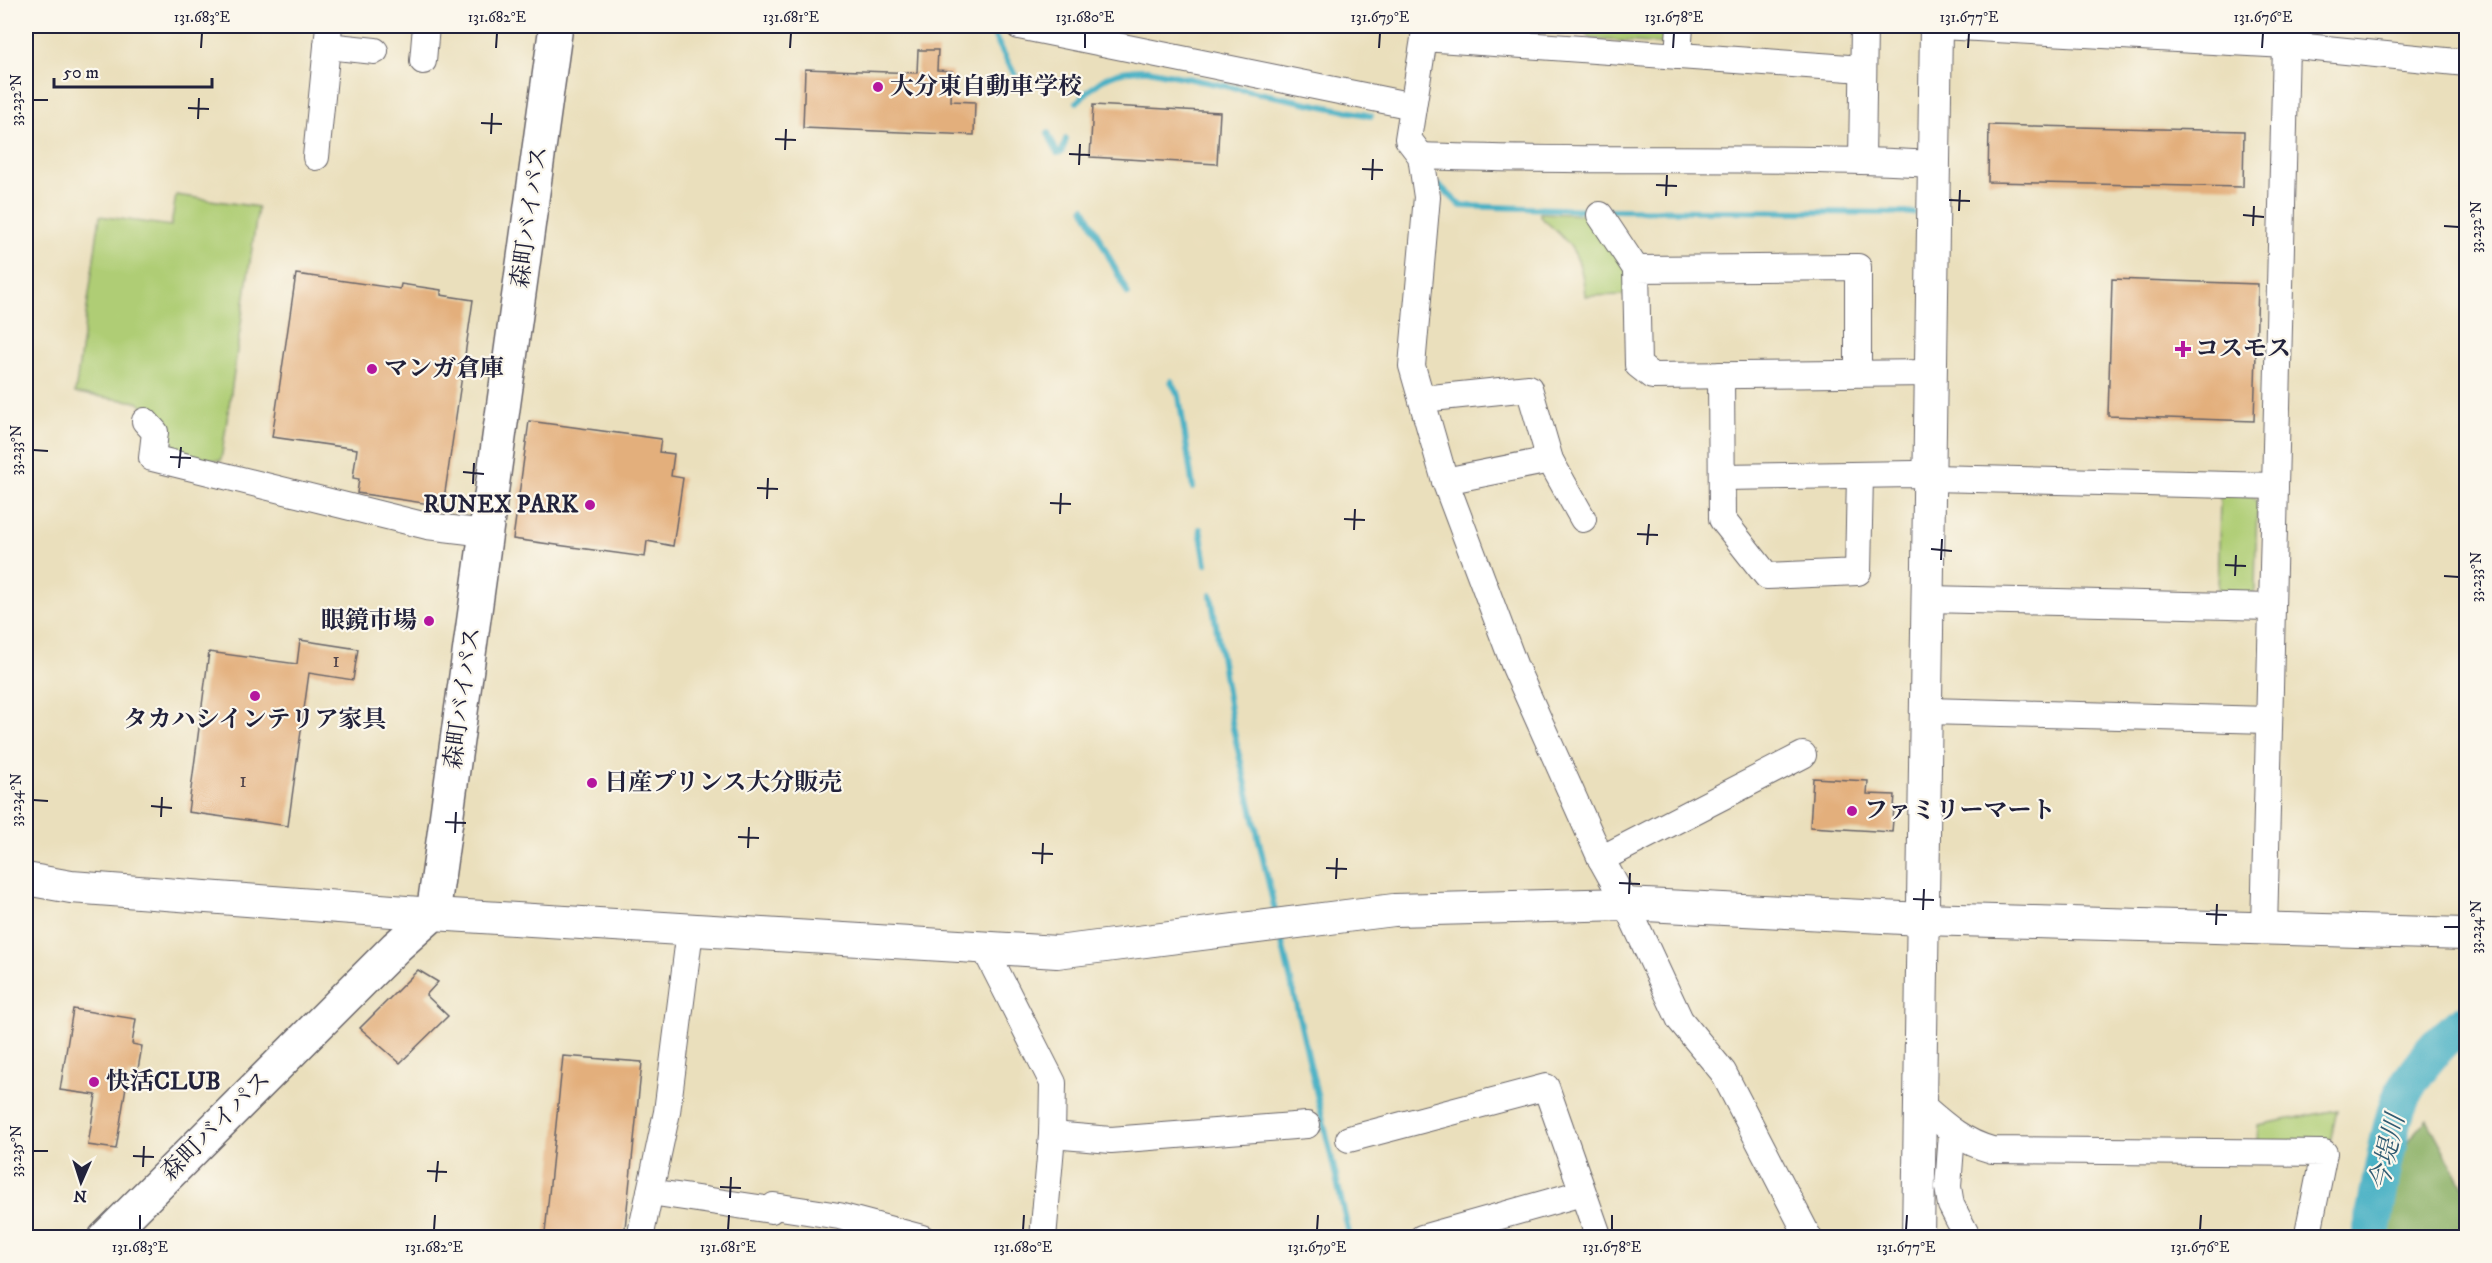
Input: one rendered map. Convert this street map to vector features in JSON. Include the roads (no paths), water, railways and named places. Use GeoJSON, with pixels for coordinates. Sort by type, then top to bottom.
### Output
{"type":"FeatureCollection","features":[{"type":"Feature","properties":{"kind":"main road","name":"森町バイパス"},"geometry":{"type":"LineString","coordinates":[[105,1238],[396,947],[433,914],[556,26]]}},
{"type":"Feature","properties":{"kind":"street"},"geometry":{"type":"LineString","coordinates":[[423,61],[426,26]]}},
{"type":"Feature","properties":{"kind":"street"},"geometry":{"type":"LineString","coordinates":[[1019,26],[1057,29],[1413,106]]}},
{"type":"Feature","properties":{"kind":"street"},"geometry":{"type":"LineString","coordinates":[[1678,56],[1680,26]]}},
{"type":"Feature","properties":{"kind":"street"},"geometry":{"type":"LineString","coordinates":[[1862,160],[1864,26]]}},
{"type":"Feature","properties":{"kind":"street"},"geometry":{"type":"LineString","coordinates":[[1918,1238],[1938,26],[2209,33],[2286,45],[2466,63]]}},
{"type":"Feature","properties":{"kind":"street"},"geometry":{"type":"LineString","coordinates":[[1809,1238],[1723,1072],[1680,1020],[1626,904],[1601,859],[1515,667],[1445,481],[1412,366],[1427,197],[1421,156],[1408,139],[1425,32],[1576,37],[1678,56],[1863,69]]}},
{"type":"Feature","properties":{"kind":"street"},"geometry":{"type":"LineString","coordinates":[[316,157],[328,36],[375,51]]}},
{"type":"Feature","properties":{"kind":"street"},"geometry":{"type":"LineString","coordinates":[[2264,929],[2286,45]]}},
{"type":"Feature","properties":{"kind":"street"},"geometry":{"type":"LineString","coordinates":[[1421,156],[1534,161],[1862,160],[1934,164]]}},
{"type":"Feature","properties":{"kind":"street"},"geometry":{"type":"LineString","coordinates":[[1600,215],[1636,269],[1638,365],[1652,376],[1932,373]]}},
{"type":"Feature","properties":{"kind":"street"},"geometry":{"type":"LineString","coordinates":[[1636,269],[1858,267],[1858,374]]}},
{"type":"Feature","properties":{"kind":"street"},"geometry":{"type":"LineString","coordinates":[[1721,375],[1722,519],[1767,576],[1858,572],[1860,475]]}},
{"type":"Feature","properties":{"kind":"street"},"geometry":{"type":"LineString","coordinates":[[1422,399],[1529,388],[1550,460],[1583,519]]}},
{"type":"Feature","properties":{"kind":"street"},"geometry":{"type":"LineString","coordinates":[[145,422],[154,432],[152,458],[427,526],[486,532]]}},
{"type":"Feature","properties":{"kind":"street"},"geometry":{"type":"LineString","coordinates":[[1445,481],[1550,460]]}},
{"type":"Feature","properties":{"kind":"street"},"geometry":{"type":"LineString","coordinates":[[1722,477],[1914,474],[1931,478],[2275,486]]}},
{"type":"Feature","properties":{"kind":"street"},"geometry":{"type":"LineString","coordinates":[[1928,599],[2272,607]]}},
{"type":"Feature","properties":{"kind":"street"},"geometry":{"type":"LineString","coordinates":[[1927,711],[2270,720]]}},
{"type":"Feature","properties":{"kind":"street"},"geometry":{"type":"LineString","coordinates":[[1601,859],[1803,755]]}},
{"type":"Feature","properties":{"kind":"street"},"geometry":{"type":"LineString","coordinates":[[26,879],[71,887],[433,914],[984,948],[1068,951],[1394,910],[1626,904],[1922,919],[2466,934]]}},
{"type":"Feature","properties":{"kind":"street"},"geometry":{"type":"LineString","coordinates":[[640,1238],[667,1112],[690,930]]}},
{"type":"Feature","properties":{"kind":"street"},"geometry":{"type":"LineString","coordinates":[[984,948],[1053,1083],[1052,1135],[1042,1238]]}},
{"type":"Feature","properties":{"kind":"street"},"geometry":{"type":"LineString","coordinates":[[1349,1139],[1546,1087],[1599,1238]]}},
{"type":"Feature","properties":{"kind":"street"},"geometry":{"type":"LineString","coordinates":[[1920,1104],[1952,1133],[1972,1145],[1992,1150],[2324,1153],[2307,1238]]}},
{"type":"Feature","properties":{"kind":"street"},"geometry":{"type":"LineString","coordinates":[[1052,1135],[1111,1140],[1307,1125]]}},
{"type":"Feature","properties":{"kind":"street"},"geometry":{"type":"LineString","coordinates":[[1952,1133],[1948,1187],[1951,1205],[1968,1238]]}},
{"type":"Feature","properties":{"kind":"street"},"geometry":{"type":"LineString","coordinates":[[650,1192],[712,1203],[771,1210],[774,1206],[839,1216],[922,1238]]}},
{"type":"Feature","properties":{"kind":"street"},"geometry":{"type":"LineString","coordinates":[[1422,1238],[1582,1192]]}},
{"type":"Feature","properties":{"kind":"waterway"},"geometry":{"type":"LineString","coordinates":[[996,26],[995,37],[1022,89]]}},
{"type":"Feature","properties":{"kind":"waterway"},"geometry":{"type":"LineString","coordinates":[[1077,102],[1101,81],[1116,73],[1148,70],[1371,116]]}},
{"type":"Feature","properties":{"kind":"waterway"},"geometry":{"type":"LineString","coordinates":[[1048,133],[1057,153],[1062,152],[1066,139]]}},
{"type":"Feature","properties":{"kind":"waterway"},"geometry":{"type":"LineString","coordinates":[[1440,186],[1461,206],[1593,210]]}},
{"type":"Feature","properties":{"kind":"waterway"},"geometry":{"type":"LineString","coordinates":[[1084,208],[1128,294]]}},
{"type":"Feature","properties":{"kind":"waterway"},"geometry":{"type":"LineString","coordinates":[[1605,210],[1913,213]]}},
{"type":"Feature","properties":{"kind":"waterway"},"geometry":{"type":"LineString","coordinates":[[1171,381],[1179,396],[1193,488]]}},
{"type":"Feature","properties":{"kind":"waterway"},"geometry":{"type":"LineString","coordinates":[[1200,529],[1206,564]]}},
{"type":"Feature","properties":{"kind":"waterway"},"geometry":{"type":"LineString","coordinates":[[1211,595],[1233,728],[1276,915]]}},
{"type":"Feature","properties":{"kind":"waterway"},"geometry":{"type":"LineString","coordinates":[[1280,934],[1350,1238]]}},
{"type":"Feature","properties":{"kind":"waterway","name":"今堤川"},"geometry":{"type":"LineString","coordinates":[[2370,1238],[2388,1142],[2400,1099],[2424,1061],[2445,1039],[2466,1023]]}},
{"type":"Feature","properties":{"kind":"place","name":"大分東自動車学校"},"geometry":{"type":"Point","coordinates":[878,87]}},
{"type":"Feature","properties":{"kind":"place","name":"コスモス"},"geometry":{"type":"Point","coordinates":[2183,349]}},
{"type":"Feature","properties":{"kind":"place","name":"マンガ倉庫"},"geometry":{"type":"Point","coordinates":[372,369]}},
{"type":"Feature","properties":{"kind":"place","name":"RUNEX PARK"},"geometry":{"type":"Point","coordinates":[590,505]}},
{"type":"Feature","properties":{"kind":"place","name":"眼鏡市場"},"geometry":{"type":"Point","coordinates":[429,621]}},
{"type":"Feature","properties":{"kind":"place","name":"タカハシインテリア家具"},"geometry":{"type":"Point","coordinates":[255,696]}},
{"type":"Feature","properties":{"kind":"place","name":"日産プリンス大分販売"},"geometry":{"type":"Point","coordinates":[592,783]}},
{"type":"Feature","properties":{"kind":"place","name":"ファミリーマート"},"geometry":{"type":"Point","coordinates":[1852,811]}},
{"type":"Feature","properties":{"kind":"place","name":"快活CLUB"},"geometry":{"type":"Point","coordinates":[94,1082]}}]}
